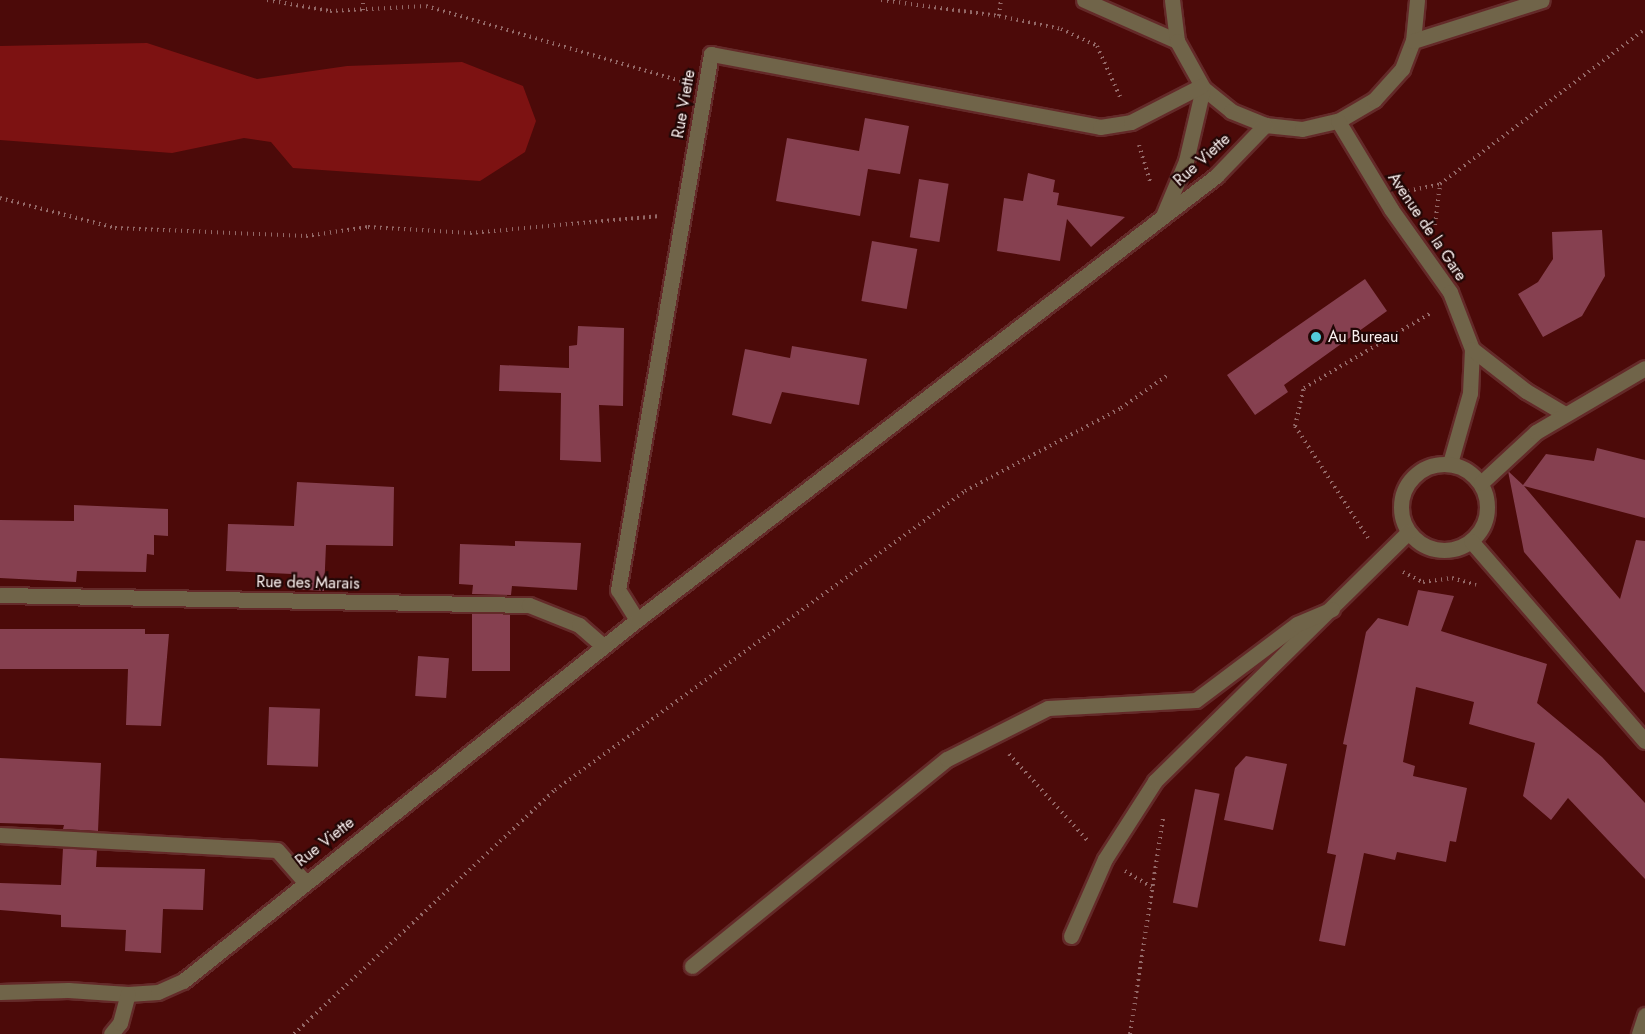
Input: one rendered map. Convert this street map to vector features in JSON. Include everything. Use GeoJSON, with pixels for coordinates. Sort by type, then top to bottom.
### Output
{"type":"FeatureCollection","features":[{"type":"Feature","properties":{"kind":"street"},"geometry":{"type":"LineString","coordinates":[[1084,0],[1177,41]]}},
{"type":"Feature","properties":{"kind":"street"},"geometry":{"type":"LineString","coordinates":[[1172,0],[1177,41],[1202,87],[1231,111],[1265,125],[1302,129],[1338,121],[1374,100],[1401,69],[1413,41],[1417,0]]}},
{"type":"Feature","properties":{"kind":"street"},"geometry":{"type":"LineString","coordinates":[[1413,41],[1542,0]]}},
{"type":"Feature","properties":{"kind":"street","name":"Rue Viette"},"geometry":{"type":"LineString","coordinates":[[637,620],[618,590],[711,54],[1100,127],[1131,122],[1202,87]]}},
{"type":"Feature","properties":{"kind":"street","name":"Rue Viette"},"geometry":{"type":"LineString","coordinates":[[1162,219],[1186,160],[1202,87]]}},
{"type":"Feature","properties":{"kind":"street","name":"Avenue de la Gare"},"geometry":{"type":"LineString","coordinates":[[1338,121],[1391,209],[1450,292],[1472,349],[1470,393],[1450,463]]}},
{"type":"Feature","properties":{"kind":"street","name":"Rue Viette"},"geometry":{"type":"LineString","coordinates":[[0,992],[68,990],[128,994],[158,992],[183,981],[304,881],[603,646],[1162,219],[1216,176],[1265,125]]}},
{"type":"Feature","properties":{"kind":"street"},"geometry":{"type":"LineString","coordinates":[[1472,349],[1526,391],[1565,414]]}},
{"type":"Feature","properties":{"kind":"street"},"geometry":{"type":"LineString","coordinates":[[1481,483],[1536,432],[1645,368]]}},
{"type":"Feature","properties":{"kind":"street"},"geometry":{"type":"LineString","coordinates":[[1450,463],[1472,473],[1481,483],[1488,507],[1485,520],[1471,541],[1452,549],[1430,549],[1408,532],[1401,518],[1403,490],[1422,469],[1450,463]]}},
{"type":"Feature","properties":{"kind":"street"},"geometry":{"type":"LineString","coordinates":[[1071,936],[1105,860],[1155,781],[1408,532]]}},
{"type":"Feature","properties":{"kind":"street"},"geometry":{"type":"LineString","coordinates":[[1471,541],[1645,741]]}},
{"type":"Feature","properties":{"kind":"street","name":"Rue des Marais"},"geometry":{"type":"LineString","coordinates":[[0,595],[529,605],[579,625],[603,646]]}},
{"type":"Feature","properties":{"kind":"street"},"geometry":{"type":"LineString","coordinates":[[692,966],[947,759],[1048,708],[1196,700],[1297,624],[1332,609]]}},
{"type":"Feature","properties":{"kind":"street"},"geometry":{"type":"LineString","coordinates":[[0,835],[277,850],[304,881]]}},
{"type":"Feature","properties":{"kind":"street"},"geometry":{"type":"LineString","coordinates":[[111,1034],[120,1023],[128,994]]}},
{"type":"Feature","properties":{"kind":"street"},"geometry":{"type":"LineString","coordinates":[[1639,1034],[1645,1015]]}},
{"type":"Feature","properties":{"kind":"path"},"geometry":{"type":"LineString","coordinates":[[267,0],[330,11],[426,6],[705,88]]}},
{"type":"Feature","properties":{"kind":"path"},"geometry":{"type":"LineString","coordinates":[[363,0],[363,10]]}},
{"type":"Feature","properties":{"kind":"path"},"geometry":{"type":"LineString","coordinates":[[881,0],[999,16],[1061,29],[1097,46],[1131,122],[1162,219]]}},
{"type":"Feature","properties":{"kind":"path"},"geometry":{"type":"LineString","coordinates":[[999,16],[1001,0]]}},
{"type":"Feature","properties":{"kind":"path"},"geometry":{"type":"LineString","coordinates":[[1433,236],[1440,184],[1645,29]]}},
{"type":"Feature","properties":{"kind":"path"},"geometry":{"type":"LineString","coordinates":[[0,198],[115,228],[306,236],[368,227],[470,233],[684,214]]}},
{"type":"Feature","properties":{"kind":"path"},"geometry":{"type":"LineString","coordinates":[[1385,557],[1360,529],[1295,426],[1304,388],[1426,318],[1450,292]]}},
{"type":"Feature","properties":{"kind":"path"},"geometry":{"type":"LineString","coordinates":[[294,1034],[555,790],[965,491],[1121,408],[1168,375]]}},
{"type":"Feature","properties":{"kind":"path"},"geometry":{"type":"LineString","coordinates":[[993,736],[1105,860],[1152,887]]}},
{"type":"Feature","properties":{"kind":"path"},"geometry":{"type":"LineString","coordinates":[[1130,1034],[1164,812]]}},
{"type":"Feature","properties":{"kind":"shaded area"},"geometry":{"type":"Polygon","coordinates":[[[147,43],[257,79],[347,66],[462,62],[523,86],[536,121],[525,152],[480,181],[293,168],[271,142],[244,138],[172,153],[0,140],[0,46],[147,43]]]}},
{"type":"Feature","properties":{"kind":"building"},"geometry":{"type":"Polygon","coordinates":[[[865,118],[909,126],[900,174],[868,169],[860,216],[776,201],[787,138],[859,151],[865,118]]]}},
{"type":"Feature","properties":{"kind":"building"},"geometry":{"type":"Polygon","coordinates":[[[1028,173],[1055,180],[1053,192],[1059,193],[1057,205],[1125,217],[1091,247],[1067,219],[1060,261],[997,251],[1004,198],[1023,201],[1028,173]]]}},
{"type":"Feature","properties":{"kind":"building"},"geometry":{"type":"Polygon","coordinates":[[[919,179],[949,184],[939,242],[910,237],[919,179]]]}},
{"type":"Feature","properties":{"kind":"building"},"geometry":{"type":"Polygon","coordinates":[[[1602,230],[1605,276],[1582,316],[1543,337],[1518,294],[1538,282],[1553,259],[1552,232],[1602,230]]]}},
{"type":"Feature","properties":{"kind":"building"},"geometry":{"type":"Polygon","coordinates":[[[872,241],[917,249],[907,309],[861,301],[872,241]]]}},
{"type":"Feature","properties":{"kind":"building"},"geometry":{"type":"Polygon","coordinates":[[[1365,279],[1387,311],[1284,385],[1288,392],[1255,415],[1227,375],[1365,279]]]}},
{"type":"Feature","properties":{"kind":"building"},"geometry":{"type":"Polygon","coordinates":[[[578,326],[624,328],[623,406],[599,405],[601,462],[560,460],[561,393],[499,391],[500,365],[569,368],[569,346],[577,345],[578,326]]]}},
{"type":"Feature","properties":{"kind":"building"},"geometry":{"type":"Polygon","coordinates":[[[792,346],[867,359],[859,405],[782,392],[771,424],[732,415],[745,349],[790,358],[792,346]]]}},
{"type":"Feature","properties":{"kind":"building"},"geometry":{"type":"Polygon","coordinates":[[[1597,448],[1645,460],[1645,518],[1524,486],[1620,599],[1636,540],[1645,541],[1645,693],[1524,552],[1508,471],[1523,485],[1546,454],[1594,461],[1597,448]]]}},
{"type":"Feature","properties":{"kind":"building"},"geometry":{"type":"Polygon","coordinates":[[[297,482],[394,487],[393,546],[326,545],[324,591],[290,589],[292,574],[226,571],[228,524],[294,526],[297,482]]]}},
{"type":"Feature","properties":{"kind":"building"},"geometry":{"type":"Polygon","coordinates":[[[74,505],[168,509],[168,536],[154,535],[154,555],[147,554],[146,572],[77,571],[76,582],[0,578],[0,520],[74,521],[74,505]]]}},
{"type":"Feature","properties":{"kind":"building"},"geometry":{"type":"Polygon","coordinates":[[[515,541],[581,543],[577,590],[512,586],[511,595],[472,594],[473,585],[459,584],[460,544],[515,546],[515,541]]]}},
{"type":"Feature","properties":{"kind":"building"},"geometry":{"type":"Polygon","coordinates":[[[1418,590],[1454,596],[1441,631],[1547,664],[1537,703],[1602,757],[1645,803],[1645,879],[1568,798],[1551,820],[1523,796],[1535,743],[1469,724],[1474,702],[1416,687],[1403,762],[1415,766],[1413,776],[1467,788],[1456,842],[1450,841],[1446,862],[1397,852],[1395,860],[1364,853],[1345,946],[1319,941],[1336,855],[1327,853],[1347,745],[1343,744],[1366,632],[1378,618],[1408,626],[1418,590]]]}},
{"type":"Feature","properties":{"kind":"building"},"geometry":{"type":"Polygon","coordinates":[[[472,614],[510,614],[510,671],[472,671],[472,614]]]}},
{"type":"Feature","properties":{"kind":"building"},"geometry":{"type":"Polygon","coordinates":[[[0,629],[145,629],[145,634],[169,634],[161,726],[126,725],[128,669],[0,669],[0,629]]]}},
{"type":"Feature","properties":{"kind":"building"},"geometry":{"type":"Polygon","coordinates":[[[418,656],[449,658],[446,698],[415,696],[418,656]]]}},
{"type":"Feature","properties":{"kind":"building"},"geometry":{"type":"Polygon","coordinates":[[[269,707],[320,709],[318,767],[267,765],[269,707]]]}},
{"type":"Feature","properties":{"kind":"building"},"geometry":{"type":"Polygon","coordinates":[[[1246,756],[1287,764],[1273,830],[1224,820],[1235,768],[1246,756]]]}},
{"type":"Feature","properties":{"kind":"building"},"geometry":{"type":"Polygon","coordinates":[[[0,758],[101,763],[98,831],[63,829],[64,825],[0,823],[0,758]]]}},
{"type":"Feature","properties":{"kind":"building"},"geometry":{"type":"Polygon","coordinates":[[[1195,789],[1220,794],[1197,908],[1173,903],[1195,789]]]}},
{"type":"Feature","properties":{"kind":"building"},"geometry":{"type":"Polygon","coordinates":[[[63,848],[97,850],[96,867],[205,869],[203,910],[163,909],[161,953],[125,951],[126,930],[61,927],[61,915],[0,910],[0,883],[61,885],[63,848]]]}},
{"type":"Feature","properties":{"kind":"place","name":"Au Bureau"},"geometry":{"type":"Point","coordinates":[1316,337]}}]}
